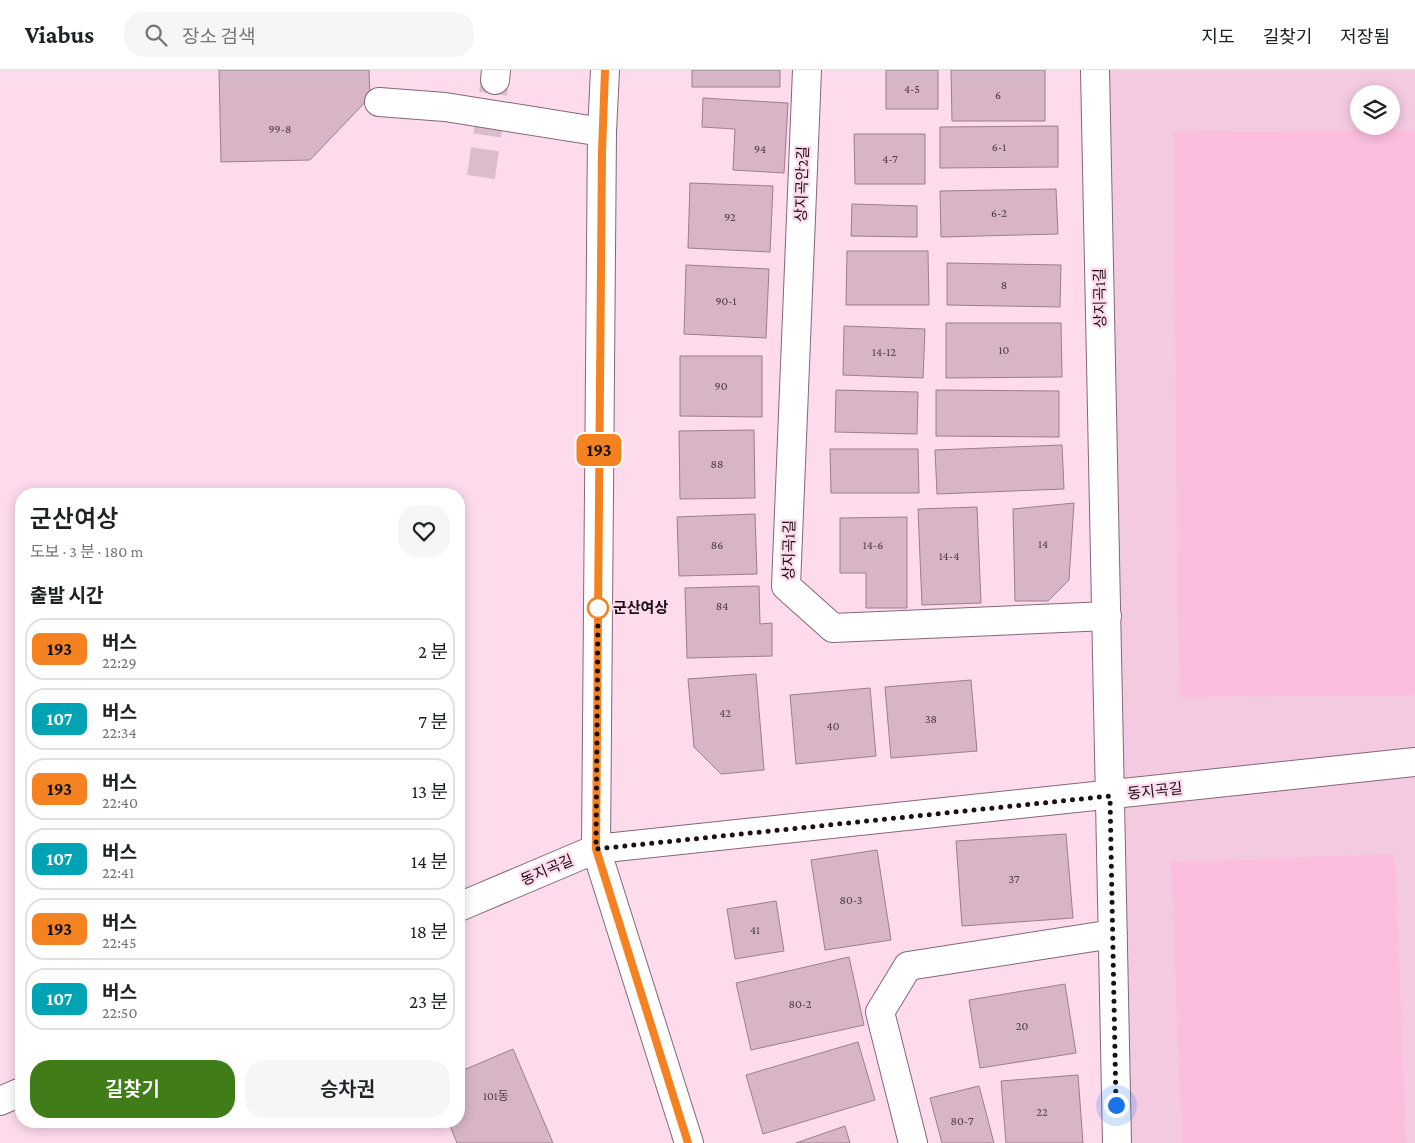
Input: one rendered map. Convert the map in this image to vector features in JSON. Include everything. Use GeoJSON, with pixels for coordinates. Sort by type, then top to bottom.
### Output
{"type":"FeatureCollection","features":[{"type":"Feature","properties":{"kind":"street"},"geometry":{"type":"LineString","coordinates":[[605,70],[602,132],[596,849],[688,1143]]}},
{"type":"Feature","properties":{"kind":"street","name":"상지곡안2길"},"geometry":{"type":"LineString","coordinates":[[798,298],[807,70]]}},
{"type":"Feature","properties":{"kind":"street","name":"상지곡1길"},"geometry":{"type":"LineString","coordinates":[[1095,70],[1117,1143]]}},
{"type":"Feature","properties":{"kind":"street"},"geometry":{"type":"LineString","coordinates":[[378,102],[445,107],[602,132]]}},
{"type":"Feature","properties":{"kind":"street","name":"상지곡1길"},"geometry":{"type":"LineString","coordinates":[[798,298],[786,586],[833,628],[1106,616]]}},
{"type":"Feature","properties":{"kind":"street","name":"동지곡길"},"geometry":{"type":"LineString","coordinates":[[465,904],[596,849],[1110,796],[1415,762]]}},
{"type":"Feature","properties":{"kind":"street"},"geometry":{"type":"LineString","coordinates":[[913,1143],[880,1012],[908,966],[1113,934]]}},
{"type":"Feature","properties":{"kind":"street"},"geometry":{"type":"LineString","coordinates":[[0,1101],[15,1095]]}},
{"type":"Feature","properties":{"kind":"shaded area"},"geometry":{"type":"Polygon","coordinates":[[[1095,70],[1415,70],[1415,1143],[1117,1143],[1095,70]]]}},
{"type":"Feature","properties":{"kind":"shaded area"},"geometry":{"type":"Polygon","coordinates":[[[1400,130],[1415,130],[1415,695],[1179,697],[1173,132],[1350,131],[1350,135],[1400,135],[1400,130]]]}},
{"type":"Feature","properties":{"kind":"shaded area"},"geometry":{"type":"Polygon","coordinates":[[[1395,854],[1406,1143],[1182,1143],[1171,862],[1395,854]]]}},
{"type":"Feature","properties":{"kind":"building"},"geometry":{"type":"Polygon","coordinates":[[[219,70],[369,70],[370,97],[310,160],[221,162],[219,70]]]}},
{"type":"Feature","properties":{"kind":"building"},"geometry":{"type":"Polygon","coordinates":[[[692,70],[780,70],[780,87],[692,87],[692,70]]]}},
{"type":"Feature","properties":{"kind":"building"},"geometry":{"type":"Polygon","coordinates":[[[886,70],[938,70],[938,109],[886,109],[886,70]]]}},
{"type":"Feature","properties":{"kind":"building"},"geometry":{"type":"Polygon","coordinates":[[[951,70],[1045,70],[1045,121],[952,121],[951,70]]]}},
{"type":"Feature","properties":{"kind":"building"},"geometry":{"type":"Polygon","coordinates":[[[703,98],[788,103],[784,173],[733,170],[735,129],[702,127],[703,98]]]}},
{"type":"Feature","properties":{"kind":"building"},"geometry":{"type":"Polygon","coordinates":[[[1058,126],[1058,167],[940,168],[940,127],[1058,126]]]}},
{"type":"Feature","properties":{"kind":"building"},"geometry":{"type":"Polygon","coordinates":[[[854,134],[925,134],[925,184],[855,184],[854,134]]]}},
{"type":"Feature","properties":{"kind":"building"},"geometry":{"type":"Polygon","coordinates":[[[690,183],[773,186],[770,252],[688,248],[690,183]]]}},
{"type":"Feature","properties":{"kind":"building"},"geometry":{"type":"Polygon","coordinates":[[[1056,189],[1058,234],[941,237],[940,191],[1056,189]]]}},
{"type":"Feature","properties":{"kind":"building"},"geometry":{"type":"Polygon","coordinates":[[[852,204],[917,206],[917,237],[851,236],[852,204]]]}},
{"type":"Feature","properties":{"kind":"building"},"geometry":{"type":"Polygon","coordinates":[[[847,251],[928,251],[929,305],[846,305],[847,251]]]}},
{"type":"Feature","properties":{"kind":"building"},"geometry":{"type":"Polygon","coordinates":[[[947,263],[1061,265],[1060,307],[947,305],[947,263]]]}},
{"type":"Feature","properties":{"kind":"building"},"geometry":{"type":"Polygon","coordinates":[[[686,265],[769,269],[766,338],[684,334],[686,265]]]}},
{"type":"Feature","properties":{"kind":"building"},"geometry":{"type":"Polygon","coordinates":[[[946,323],[1061,323],[1062,377],[946,378],[946,323]]]}},
{"type":"Feature","properties":{"kind":"building"},"geometry":{"type":"Polygon","coordinates":[[[844,326],[925,329],[923,378],[843,375],[844,326]]]}},
{"type":"Feature","properties":{"kind":"building"},"geometry":{"type":"Polygon","coordinates":[[[680,356],[762,356],[762,417],[680,416],[680,356]]]}},
{"type":"Feature","properties":{"kind":"building"},"geometry":{"type":"Polygon","coordinates":[[[836,390],[918,392],[917,434],[835,432],[836,390]]]}},
{"type":"Feature","properties":{"kind":"building"},"geometry":{"type":"Polygon","coordinates":[[[936,390],[1059,391],[1059,437],[936,436],[936,390]]]}},
{"type":"Feature","properties":{"kind":"building"},"geometry":{"type":"Polygon","coordinates":[[[754,430],[755,498],[680,499],[679,431],[754,430]]]}},
{"type":"Feature","properties":{"kind":"building"},"geometry":{"type":"Polygon","coordinates":[[[1062,445],[1064,489],[937,494],[935,450],[1062,445]]]}},
{"type":"Feature","properties":{"kind":"building"},"geometry":{"type":"Polygon","coordinates":[[[830,449],[918,449],[919,493],[831,493],[830,449]]]}},
{"type":"Feature","properties":{"kind":"building"},"geometry":{"type":"Polygon","coordinates":[[[1074,503],[1069,580],[1048,601],[1015,601],[1013,509],[1074,503]]]}},
{"type":"Feature","properties":{"kind":"building"},"geometry":{"type":"Polygon","coordinates":[[[977,507],[981,603],[922,605],[918,509],[977,507]]]}},
{"type":"Feature","properties":{"kind":"building"},"geometry":{"type":"Polygon","coordinates":[[[755,514],[757,574],[679,576],[677,517],[755,514]]]}},
{"type":"Feature","properties":{"kind":"building"},"geometry":{"type":"Polygon","coordinates":[[[907,517],[907,608],[866,608],[866,573],[840,573],[840,518],[907,517]]]}},
{"type":"Feature","properties":{"kind":"building"},"geometry":{"type":"Polygon","coordinates":[[[759,586],[760,624],[772,623],[772,656],[687,658],[685,588],[759,586]]]}},
{"type":"Feature","properties":{"kind":"building"},"geometry":{"type":"Polygon","coordinates":[[[756,674],[764,770],[721,774],[694,747],[688,679],[756,674]]]}},
{"type":"Feature","properties":{"kind":"building"},"geometry":{"type":"Polygon","coordinates":[[[971,680],[977,751],[891,758],[885,687],[971,680]]]}},
{"type":"Feature","properties":{"kind":"building"},"geometry":{"type":"Polygon","coordinates":[[[870,688],[876,756],[796,764],[790,695],[870,688]]]}},
{"type":"Feature","properties":{"kind":"building"},"geometry":{"type":"Polygon","coordinates":[[[1066,834],[1073,918],[962,926],[956,841],[1066,834]]]}},
{"type":"Feature","properties":{"kind":"building"},"geometry":{"type":"Polygon","coordinates":[[[877,850],[891,940],[825,950],[811,860],[877,850]]]}},
{"type":"Feature","properties":{"kind":"building"},"geometry":{"type":"Polygon","coordinates":[[[776,901],[784,951],[735,959],[727,909],[776,901]]]}},
{"type":"Feature","properties":{"kind":"building"},"geometry":{"type":"Polygon","coordinates":[[[849,957],[864,1025],[751,1050],[736,983],[849,957]]]}},
{"type":"Feature","properties":{"kind":"building"},"geometry":{"type":"Polygon","coordinates":[[[1065,984],[1076,1053],[980,1068],[969,1000],[1065,984]]]}},
{"type":"Feature","properties":{"kind":"building"},"geometry":{"type":"Polygon","coordinates":[[[858,1042],[875,1100],[763,1134],[746,1075],[858,1042]]]}},
{"type":"Feature","properties":{"kind":"building"},"geometry":{"type":"Polygon","coordinates":[[[513,1049],[553,1143],[457,1143],[451,1128],[465,1128],[465,1069],[513,1049]]]}},
{"type":"Feature","properties":{"kind":"building"},"geometry":{"type":"Polygon","coordinates":[[[1078,1075],[1083,1143],[1006,1143],[1001,1081],[1078,1075]]]}},
{"type":"Feature","properties":{"kind":"building"},"geometry":{"type":"Polygon","coordinates":[[[979,1086],[994,1143],[942,1143],[930,1098],[979,1086]]]}},
{"type":"Feature","properties":{"kind":"building"},"geometry":{"type":"Polygon","coordinates":[[[845,1126],[850,1143],[796,1143],[845,1126]]]}},
{"type":"Feature","properties":{"kind":"tunnel"},"geometry":{"type":"LineString","coordinates":[[481,177],[495,80]]}},
{"type":"Feature","properties":{"kind":"bus line","name":"193"},"geometry":{"type":"LineString","coordinates":[[605,70],[602,132],[596,849],[688,1143]]}},
{"type":"Feature","properties":{"kind":"place","name":"군산여상"},"geometry":{"type":"Point","coordinates":[598,608]}},
{"type":"Feature","properties":{"kind":"route"},"geometry":{"type":"LineString","coordinates":[[598,608],[596,849],[1110,796],[1116,1105]]}}]}
